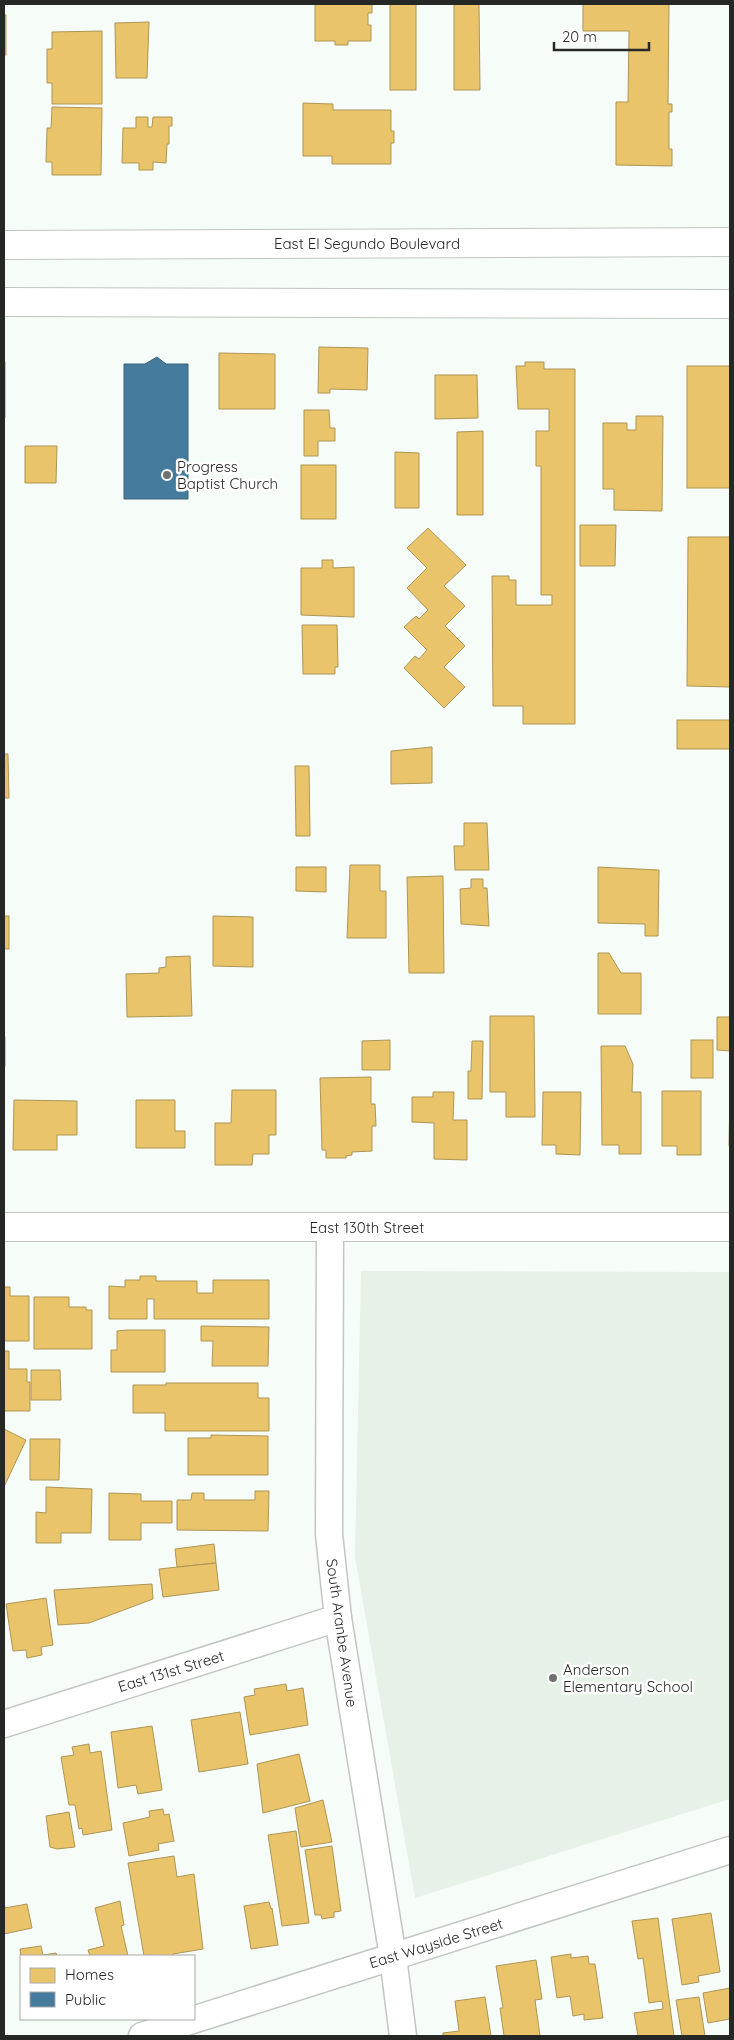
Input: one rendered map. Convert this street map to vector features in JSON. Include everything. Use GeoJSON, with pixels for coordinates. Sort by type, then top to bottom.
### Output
{"type":"FeatureCollection","features":[{"type":"Feature","properties":{"kind":"main road","name":"East El Segundo Boulevard"},"geometry":{"type":"LineString","coordinates":[[4,245],[730,242]]}},
{"type":"Feature","properties":{"kind":"main road"},"geometry":{"type":"LineString","coordinates":[[4,302],[730,304]]}},
{"type":"Feature","properties":{"kind":"main road","name":"East 130th Street"},"geometry":{"type":"LineString","coordinates":[[4,1227],[730,1227]]}},
{"type":"Feature","properties":{"kind":"street","name":"South Aranbe Avenue"},"geometry":{"type":"LineString","coordinates":[[330,1227],[329,1534],[338,1618],[393,1957],[403,2036]]}},
{"type":"Feature","properties":{"kind":"street","name":"East 131st Street"},"geometry":{"type":"LineString","coordinates":[[4,1724],[338,1618]]}},
{"type":"Feature","properties":{"kind":"street","name":"East Wayside Street"},"geometry":{"type":"LineString","coordinates":[[195,2019],[730,1850]]}},
{"type":"Feature","properties":{"kind":"street","name":"East Wayside Street"},"geometry":{"type":"LineString","coordinates":[[142,2036],[193,2020]]}},
{"type":"Feature","properties":{"kind":"shaded area","name":"Anderson Elementary School"},"geometry":{"type":"Polygon","coordinates":[[[361,1271],[730,1272],[730,1799],[415,1898],[355,1557],[361,1271]]]}},
{"type":"Feature","properties":{"kind":"building: Homes"},"geometry":{"type":"Polygon","coordinates":[[[315,4],[372,4],[372,13],[368,13],[368,25],[371,25],[371,41],[348,41],[348,45],[335,45],[335,41],[315,41],[315,4]]]}},
{"type":"Feature","properties":{"kind":"building: Homes"},"geometry":{"type":"Polygon","coordinates":[[[390,4],[416,4],[416,90],[390,90],[390,4]]]}},
{"type":"Feature","properties":{"kind":"building: Homes"},"geometry":{"type":"Polygon","coordinates":[[[454,4],[479,4],[480,90],[454,90],[454,4]]]}},
{"type":"Feature","properties":{"kind":"building: Homes"},"geometry":{"type":"Polygon","coordinates":[[[583,4],[669,4],[668,104],[672,104],[672,112],[669,112],[669,149],[672,149],[672,166],[616,165],[616,102],[628,102],[629,31],[583,31],[583,4]]]}},
{"type":"Feature","properties":{"kind":"building: Homes"},"geometry":{"type":"Polygon","coordinates":[[[4,15],[6,15],[6,55],[4,55],[4,15]]]}},
{"type":"Feature","properties":{"kind":"building: Homes"},"geometry":{"type":"Polygon","coordinates":[[[149,22],[147,78],[116,78],[115,23],[149,22]]]}},
{"type":"Feature","properties":{"kind":"building: Homes"},"geometry":{"type":"Polygon","coordinates":[[[102,31],[102,104],[52,104],[52,83],[47,83],[47,49],[52,49],[52,32],[102,31]]]}},
{"type":"Feature","properties":{"kind":"building: Homes"},"geometry":{"type":"Polygon","coordinates":[[[303,103],[333,104],[333,110],[391,110],[391,131],[394,131],[394,143],[391,143],[391,164],[332,164],[332,156],[303,156],[303,103]]]}},
{"type":"Feature","properties":{"kind":"building: Homes"},"geometry":{"type":"Polygon","coordinates":[[[52,107],[102,108],[101,175],[52,175],[52,162],[46,162],[47,128],[51,128],[52,107]]]}},
{"type":"Feature","properties":{"kind":"building: Homes"},"geometry":{"type":"Polygon","coordinates":[[[136,117],[148,117],[148,127],[152,127],[153,117],[172,117],[172,126],[169,126],[166,163],[153,162],[153,170],[139,170],[139,163],[122,163],[123,128],[136,128],[136,117]]]}},
{"type":"Feature","properties":{"kind":"building: Homes"},"geometry":{"type":"Polygon","coordinates":[[[319,347],[368,348],[367,390],[330,389],[330,393],[318,393],[319,347]]]}},
{"type":"Feature","properties":{"kind":"building: Homes"},"geometry":{"type":"Polygon","coordinates":[[[219,353],[275,354],[275,409],[219,409],[219,353]]]}},
{"type":"Feature","properties":{"kind":"building: Homes"},"geometry":{"type":"Polygon","coordinates":[[[5,362],[5,417],[4,417],[5,362]]]}},
{"type":"Feature","properties":{"kind":"building: Homes"},"geometry":{"type":"Polygon","coordinates":[[[525,362],[544,362],[544,369],[575,369],[575,724],[523,724],[523,706],[493,706],[492,576],[509,576],[509,580],[516,580],[516,605],[552,605],[552,595],[541,595],[541,466],[536,466],[536,431],[549,431],[549,409],[518,409],[516,366],[525,366],[525,362]]]}},
{"type":"Feature","properties":{"kind":"building: Homes"},"geometry":{"type":"Polygon","coordinates":[[[687,366],[730,366],[730,488],[687,488],[687,366]]]}},
{"type":"Feature","properties":{"kind":"building: Homes"},"geometry":{"type":"Polygon","coordinates":[[[435,375],[477,375],[478,418],[435,419],[435,375]]]}},
{"type":"Feature","properties":{"kind":"building: Homes"},"geometry":{"type":"Polygon","coordinates":[[[304,410],[329,410],[330,428],[335,428],[335,441],[318,441],[318,456],[304,456],[304,410]]]}},
{"type":"Feature","properties":{"kind":"building: Homes"},"geometry":{"type":"Polygon","coordinates":[[[636,416],[663,416],[662,511],[614,510],[614,489],[603,489],[603,423],[627,423],[627,430],[636,430],[636,416]]]}},
{"type":"Feature","properties":{"kind":"building: Homes"},"geometry":{"type":"Polygon","coordinates":[[[483,431],[483,515],[457,515],[457,432],[483,431]]]}},
{"type":"Feature","properties":{"kind":"building: Homes"},"geometry":{"type":"Polygon","coordinates":[[[25,446],[57,446],[56,483],[25,483],[25,446]]]}},
{"type":"Feature","properties":{"kind":"building: Homes"},"geometry":{"type":"Polygon","coordinates":[[[395,452],[419,453],[419,508],[395,508],[395,452]]]}},
{"type":"Feature","properties":{"kind":"building: Homes"},"geometry":{"type":"Polygon","coordinates":[[[301,465],[336,465],[336,519],[301,519],[301,465]]]}},
{"type":"Feature","properties":{"kind":"building: Homes"},"geometry":{"type":"Polygon","coordinates":[[[580,525],[616,525],[615,566],[580,566],[580,525]]]}},
{"type":"Feature","properties":{"kind":"building: Homes"},"geometry":{"type":"Polygon","coordinates":[[[428,528],[466,565],[444,586],[465,606],[445,626],[465,646],[444,667],[465,687],[444,708],[404,668],[415,656],[419,659],[427,650],[404,627],[416,616],[419,619],[428,610],[407,588],[427,568],[407,548],[428,528]]]}},
{"type":"Feature","properties":{"kind":"building: Homes"},"geometry":{"type":"Polygon","coordinates":[[[688,537],[730,537],[730,687],[687,686],[688,537]]]}},
{"type":"Feature","properties":{"kind":"building: Homes"},"geometry":{"type":"Polygon","coordinates":[[[322,560],[333,560],[333,568],[354,567],[354,617],[301,615],[301,568],[322,568],[322,560]]]}},
{"type":"Feature","properties":{"kind":"building: Homes"},"geometry":{"type":"Polygon","coordinates":[[[302,625],[337,625],[338,667],[335,667],[335,674],[303,674],[302,625]]]}},
{"type":"Feature","properties":{"kind":"building: Homes"},"geometry":{"type":"Polygon","coordinates":[[[677,720],[730,720],[730,749],[677,749],[677,720]]]}},
{"type":"Feature","properties":{"kind":"building: Homes"},"geometry":{"type":"Polygon","coordinates":[[[432,747],[432,783],[391,784],[391,751],[432,747]]]}},
{"type":"Feature","properties":{"kind":"building: Homes"},"geometry":{"type":"Polygon","coordinates":[[[4,754],[8,754],[9,798],[4,798],[4,754]]]}},
{"type":"Feature","properties":{"kind":"building: Homes"},"geometry":{"type":"Polygon","coordinates":[[[295,766],[309,766],[310,836],[296,836],[295,766]]]}},
{"type":"Feature","properties":{"kind":"building: Homes"},"geometry":{"type":"Polygon","coordinates":[[[464,823],[487,823],[489,870],[455,870],[454,846],[464,846],[464,823]]]}},
{"type":"Feature","properties":{"kind":"building: Homes"},"geometry":{"type":"Polygon","coordinates":[[[350,865],[380,865],[380,891],[386,891],[386,938],[347,938],[350,865]]]}},
{"type":"Feature","properties":{"kind":"building: Homes"},"geometry":{"type":"Polygon","coordinates":[[[296,867],[326,867],[326,892],[296,891],[296,867]]]}},
{"type":"Feature","properties":{"kind":"building: Homes"},"geometry":{"type":"Polygon","coordinates":[[[598,867],[659,870],[658,936],[645,936],[645,924],[598,923],[598,867]]]}},
{"type":"Feature","properties":{"kind":"building: Homes"},"geometry":{"type":"Polygon","coordinates":[[[443,876],[444,973],[409,973],[407,877],[443,876]]]}},
{"type":"Feature","properties":{"kind":"building: Homes"},"geometry":{"type":"Polygon","coordinates":[[[471,879],[483,879],[483,888],[487,888],[489,926],[461,924],[460,889],[471,888],[471,879]]]}},
{"type":"Feature","properties":{"kind":"building: Homes"},"geometry":{"type":"Polygon","coordinates":[[[4,916],[9,916],[9,949],[4,949],[4,916]]]}},
{"type":"Feature","properties":{"kind":"building: Homes"},"geometry":{"type":"Polygon","coordinates":[[[213,916],[253,917],[253,967],[213,966],[213,916]]]}},
{"type":"Feature","properties":{"kind":"building: Homes"},"geometry":{"type":"Polygon","coordinates":[[[598,953],[609,953],[621,973],[641,973],[641,1014],[598,1014],[598,953]]]}},
{"type":"Feature","properties":{"kind":"building: Homes"},"geometry":{"type":"Polygon","coordinates":[[[190,956],[192,1016],[127,1017],[126,974],[159,973],[159,968],[166,967],[166,957],[190,956]]]}},
{"type":"Feature","properties":{"kind":"building: Homes"},"geometry":{"type":"Polygon","coordinates":[[[490,1016],[534,1016],[535,1117],[506,1117],[506,1092],[490,1092],[490,1016]]]}},
{"type":"Feature","properties":{"kind":"building: Homes"},"geometry":{"type":"Polygon","coordinates":[[[717,1017],[730,1017],[730,1051],[717,1050],[717,1017]]]}},
{"type":"Feature","properties":{"kind":"building: Homes"},"geometry":{"type":"Polygon","coordinates":[[[5,1037],[5,1066],[4,1066],[5,1037]]]}},
{"type":"Feature","properties":{"kind":"building: Homes"},"geometry":{"type":"Polygon","coordinates":[[[390,1040],[390,1070],[362,1070],[362,1041],[390,1040]]]}},
{"type":"Feature","properties":{"kind":"building: Homes"},"geometry":{"type":"Polygon","coordinates":[[[691,1040],[713,1040],[713,1078],[691,1078],[691,1040]]]}},
{"type":"Feature","properties":{"kind":"building: Homes"},"geometry":{"type":"Polygon","coordinates":[[[472,1041],[483,1041],[482,1099],[468,1099],[468,1071],[471,1071],[472,1041]]]}},
{"type":"Feature","properties":{"kind":"building: Homes"},"geometry":{"type":"Polygon","coordinates":[[[601,1046],[625,1046],[633,1064],[632,1092],[641,1092],[641,1154],[619,1154],[619,1145],[602,1145],[601,1046]]]}},
{"type":"Feature","properties":{"kind":"building: Homes"},"geometry":{"type":"Polygon","coordinates":[[[371,1077],[371,1104],[375,1104],[376,1126],[372,1126],[372,1151],[352,1152],[352,1155],[346,1156],[346,1158],[326,1158],[326,1150],[322,1150],[320,1078],[371,1077]]]}},
{"type":"Feature","properties":{"kind":"building: Homes"},"geometry":{"type":"Polygon","coordinates":[[[232,1090],[276,1090],[276,1135],[269,1135],[269,1154],[253,1154],[252,1165],[215,1165],[215,1123],[231,1123],[232,1090]]]}},
{"type":"Feature","properties":{"kind":"building: Homes"},"geometry":{"type":"Polygon","coordinates":[[[730,1090],[730,1146],[729,1146],[730,1090]]]}},
{"type":"Feature","properties":{"kind":"building: Homes"},"geometry":{"type":"Polygon","coordinates":[[[662,1091],[701,1091],[701,1155],[677,1155],[677,1146],[662,1146],[662,1091]]]}},
{"type":"Feature","properties":{"kind":"building: Homes"},"geometry":{"type":"Polygon","coordinates":[[[433,1092],[454,1092],[453,1120],[467,1120],[467,1160],[434,1159],[434,1123],[412,1122],[412,1097],[433,1097],[433,1092]]]}},
{"type":"Feature","properties":{"kind":"building: Homes"},"geometry":{"type":"Polygon","coordinates":[[[543,1092],[581,1092],[580,1155],[556,1154],[556,1145],[542,1145],[543,1092]]]}},
{"type":"Feature","properties":{"kind":"building: Homes"},"geometry":{"type":"Polygon","coordinates":[[[14,1100],[77,1101],[77,1135],[57,1135],[57,1150],[13,1150],[14,1100]]]}},
{"type":"Feature","properties":{"kind":"building: Homes"},"geometry":{"type":"Polygon","coordinates":[[[136,1100],[175,1100],[175,1131],[185,1131],[185,1148],[136,1148],[136,1100]]]}},
{"type":"Feature","properties":{"kind":"building: Homes"},"geometry":{"type":"Polygon","coordinates":[[[140,1276],[156,1276],[156,1281],[197,1281],[197,1293],[213,1293],[213,1280],[269,1280],[269,1319],[154,1319],[154,1299],[147,1299],[147,1319],[109,1319],[109,1286],[125,1287],[125,1280],[140,1280],[140,1276]]]}},
{"type":"Feature","properties":{"kind":"building: Homes"},"geometry":{"type":"Polygon","coordinates":[[[4,1287],[10,1287],[10,1296],[29,1296],[29,1341],[4,1341],[4,1287]]]}},
{"type":"Feature","properties":{"kind":"building: Homes"},"geometry":{"type":"Polygon","coordinates":[[[34,1297],[69,1297],[69,1307],[86,1307],[86,1310],[92,1310],[92,1349],[34,1349],[34,1297]]]}},
{"type":"Feature","properties":{"kind":"building: Homes"},"geometry":{"type":"Polygon","coordinates":[[[201,1326],[269,1327],[268,1366],[212,1366],[213,1341],[201,1341],[201,1326]]]}},
{"type":"Feature","properties":{"kind":"building: Homes"},"geometry":{"type":"Polygon","coordinates":[[[165,1330],[165,1372],[111,1372],[111,1350],[117,1350],[117,1331],[165,1330]]]}},
{"type":"Feature","properties":{"kind":"building: Homes"},"geometry":{"type":"Polygon","coordinates":[[[4,1351],[9,1351],[9,1369],[27,1369],[27,1382],[30,1382],[30,1411],[4,1411],[4,1351]]]}},
{"type":"Feature","properties":{"kind":"building: Homes"},"geometry":{"type":"Polygon","coordinates":[[[31,1370],[60,1370],[61,1400],[31,1400],[31,1370]]]}},
{"type":"Feature","properties":{"kind":"building: Homes"},"geometry":{"type":"Polygon","coordinates":[[[166,1383],[258,1383],[258,1398],[269,1398],[269,1431],[165,1431],[165,1413],[133,1413],[133,1385],[166,1385],[166,1383]]]}},
{"type":"Feature","properties":{"kind":"building: Homes"},"geometry":{"type":"Polygon","coordinates":[[[4,1429],[26,1440],[4,1487],[4,1429]]]}},
{"type":"Feature","properties":{"kind":"building: Homes"},"geometry":{"type":"Polygon","coordinates":[[[211,1435],[268,1436],[268,1475],[188,1475],[188,1438],[211,1438],[211,1435]]]}},
{"type":"Feature","properties":{"kind":"building: Homes"},"geometry":{"type":"Polygon","coordinates":[[[30,1439],[60,1439],[59,1480],[30,1480],[30,1439]]]}},
{"type":"Feature","properties":{"kind":"building: Homes"},"geometry":{"type":"Polygon","coordinates":[[[46,1487],[92,1489],[91,1533],[61,1533],[61,1543],[36,1543],[36,1512],[46,1513],[46,1487]]]}},
{"type":"Feature","properties":{"kind":"building: Homes"},"geometry":{"type":"Polygon","coordinates":[[[255,1491],[269,1491],[268,1531],[177,1530],[177,1500],[191,1500],[192,1493],[204,1493],[204,1500],[255,1500],[255,1491]]]}},
{"type":"Feature","properties":{"kind":"building: Homes"},"geometry":{"type":"Polygon","coordinates":[[[109,1493],[141,1494],[141,1501],[172,1501],[172,1523],[141,1523],[141,1540],[109,1540],[109,1493]]]}},
{"type":"Feature","properties":{"kind":"building: Homes"},"geometry":{"type":"Polygon","coordinates":[[[214,1544],[216,1563],[177,1567],[175,1549],[214,1544]]]}},
{"type":"Feature","properties":{"kind":"building: Homes"},"geometry":{"type":"Polygon","coordinates":[[[216,1563],[219,1590],[163,1597],[159,1569],[216,1563]]]}},
{"type":"Feature","properties":{"kind":"building: Homes"},"geometry":{"type":"Polygon","coordinates":[[[152,1584],[153,1599],[89,1623],[58,1625],[54,1590],[152,1584]]]}},
{"type":"Feature","properties":{"kind":"building: Homes"},"geometry":{"type":"Polygon","coordinates":[[[46,1598],[53,1645],[41,1647],[42,1655],[27,1658],[26,1650],[13,1651],[6,1604],[46,1598]]]}},
{"type":"Feature","properties":{"kind":"building: Homes"},"geometry":{"type":"Polygon","coordinates":[[[286,1684],[287,1691],[303,1688],[308,1725],[250,1735],[244,1697],[255,1695],[254,1689],[286,1684]]]}},
{"type":"Feature","properties":{"kind":"building: Homes"},"geometry":{"type":"Polygon","coordinates":[[[240,1712],[248,1764],[199,1772],[191,1720],[240,1712]]]}},
{"type":"Feature","properties":{"kind":"building: Homes"},"geometry":{"type":"Polygon","coordinates":[[[152,1726],[162,1790],[138,1794],[136,1785],[118,1788],[111,1732],[152,1726]]]}},
{"type":"Feature","properties":{"kind":"building: Homes"},"geometry":{"type":"Polygon","coordinates":[[[89,1744],[90,1753],[101,1751],[112,1830],[83,1835],[82,1828],[79,1829],[75,1805],[69,1805],[61,1757],[74,1755],[72,1747],[89,1744]]]}},
{"type":"Feature","properties":{"kind":"building: Homes"},"geometry":{"type":"Polygon","coordinates":[[[299,1754],[310,1801],[263,1813],[257,1764],[299,1754]]]}},
{"type":"Feature","properties":{"kind":"building: Homes"},"geometry":{"type":"Polygon","coordinates":[[[323,1800],[332,1842],[301,1847],[295,1808],[323,1800]]]}},
{"type":"Feature","properties":{"kind":"building: Homes"},"geometry":{"type":"Polygon","coordinates":[[[163,1809],[164,1815],[169,1814],[174,1841],[158,1844],[159,1850],[129,1856],[123,1823],[150,1817],[149,1811],[163,1809]]]}},
{"type":"Feature","properties":{"kind":"building: Homes"},"geometry":{"type":"Polygon","coordinates":[[[69,1812],[75,1847],[57,1849],[50,1847],[46,1816],[69,1812]]]}},
{"type":"Feature","properties":{"kind":"building: Homes"},"geometry":{"type":"Polygon","coordinates":[[[296,1831],[309,1923],[282,1926],[268,1835],[296,1831]]]}},
{"type":"Feature","properties":{"kind":"building: Homes"},"geometry":{"type":"Polygon","coordinates":[[[332,1846],[341,1911],[334,1912],[334,1917],[322,1919],[321,1915],[315,1915],[305,1850],[332,1846]]]}},
{"type":"Feature","properties":{"kind":"building: Homes"},"geometry":{"type":"Polygon","coordinates":[[[174,1856],[177,1877],[194,1874],[203,1949],[174,1955],[144,1955],[128,1863],[174,1856]]]}},
{"type":"Feature","properties":{"kind":"building: Homes"},"geometry":{"type":"Polygon","coordinates":[[[4,1901],[5,1908],[27,1904],[32,1928],[4,1934],[4,1901]]]}},
{"type":"Feature","properties":{"kind":"building: Homes"},"geometry":{"type":"Polygon","coordinates":[[[120,1901],[124,1925],[121,1926],[128,1955],[90,1955],[88,1950],[104,1946],[95,1908],[120,1901]]]}},
{"type":"Feature","properties":{"kind":"building: Homes"},"geometry":{"type":"Polygon","coordinates":[[[269,1902],[272,1908],[278,1945],[251,1949],[244,1906],[269,1902]]]}},
{"type":"Feature","properties":{"kind":"building: Homes"},"geometry":{"type":"Polygon","coordinates":[[[711,1913],[720,1972],[698,1976],[699,1982],[682,1985],[672,1919],[711,1913]]]}},
{"type":"Feature","properties":{"kind":"building: Homes"},"geometry":{"type":"Polygon","coordinates":[[[658,1918],[674,2036],[638,2036],[634,2013],[663,2009],[662,2001],[649,2003],[643,1958],[638,1959],[632,1921],[658,1918]]]}},
{"type":"Feature","properties":{"kind":"building: Homes"},"geometry":{"type":"Polygon","coordinates":[[[41,1946],[43,1955],[21,1955],[20,1949],[41,1946]]]}},
{"type":"Feature","properties":{"kind":"building: Homes"},"geometry":{"type":"Polygon","coordinates":[[[571,1954],[571,1958],[588,1956],[589,1964],[595,1964],[603,2018],[584,2020],[584,2014],[573,2016],[570,1996],[557,1998],[551,1957],[571,1954]]]}},
{"type":"Feature","properties":{"kind":"building: Homes"},"geometry":{"type":"Polygon","coordinates":[[[536,1960],[542,1999],[535,2000],[540,2036],[504,2036],[500,2008],[503,2008],[496,1966],[536,1960]]]}},
{"type":"Feature","properties":{"kind":"building: Homes"},"geometry":{"type":"Polygon","coordinates":[[[730,1988],[730,2019],[708,2023],[703,1993],[730,1988]]]}},
{"type":"Feature","properties":{"kind":"building: Homes"},"geometry":{"type":"Polygon","coordinates":[[[485,1997],[491,2036],[443,2036],[443,2033],[459,2031],[455,2001],[485,1997]]]}},
{"type":"Feature","properties":{"kind":"building: Homes"},"geometry":{"type":"Polygon","coordinates":[[[699,1997],[705,2036],[682,2036],[676,2000],[699,1997]]]}},
{"type":"Feature","properties":{"kind":"building: Public"},"geometry":{"type":"Polygon","coordinates":[[[157,357],[166,364],[188,364],[188,499],[124,499],[124,364],[145,364],[157,357]]]}},
{"type":"Feature","properties":{"kind":"place","name":"Progress Baptist Church"},"geometry":{"type":"Point","coordinates":[167,475]}},
{"type":"Feature","properties":{"kind":"place","name":"Anderson Elementary School"},"geometry":{"type":"Point","coordinates":[553,1678]}}]}
